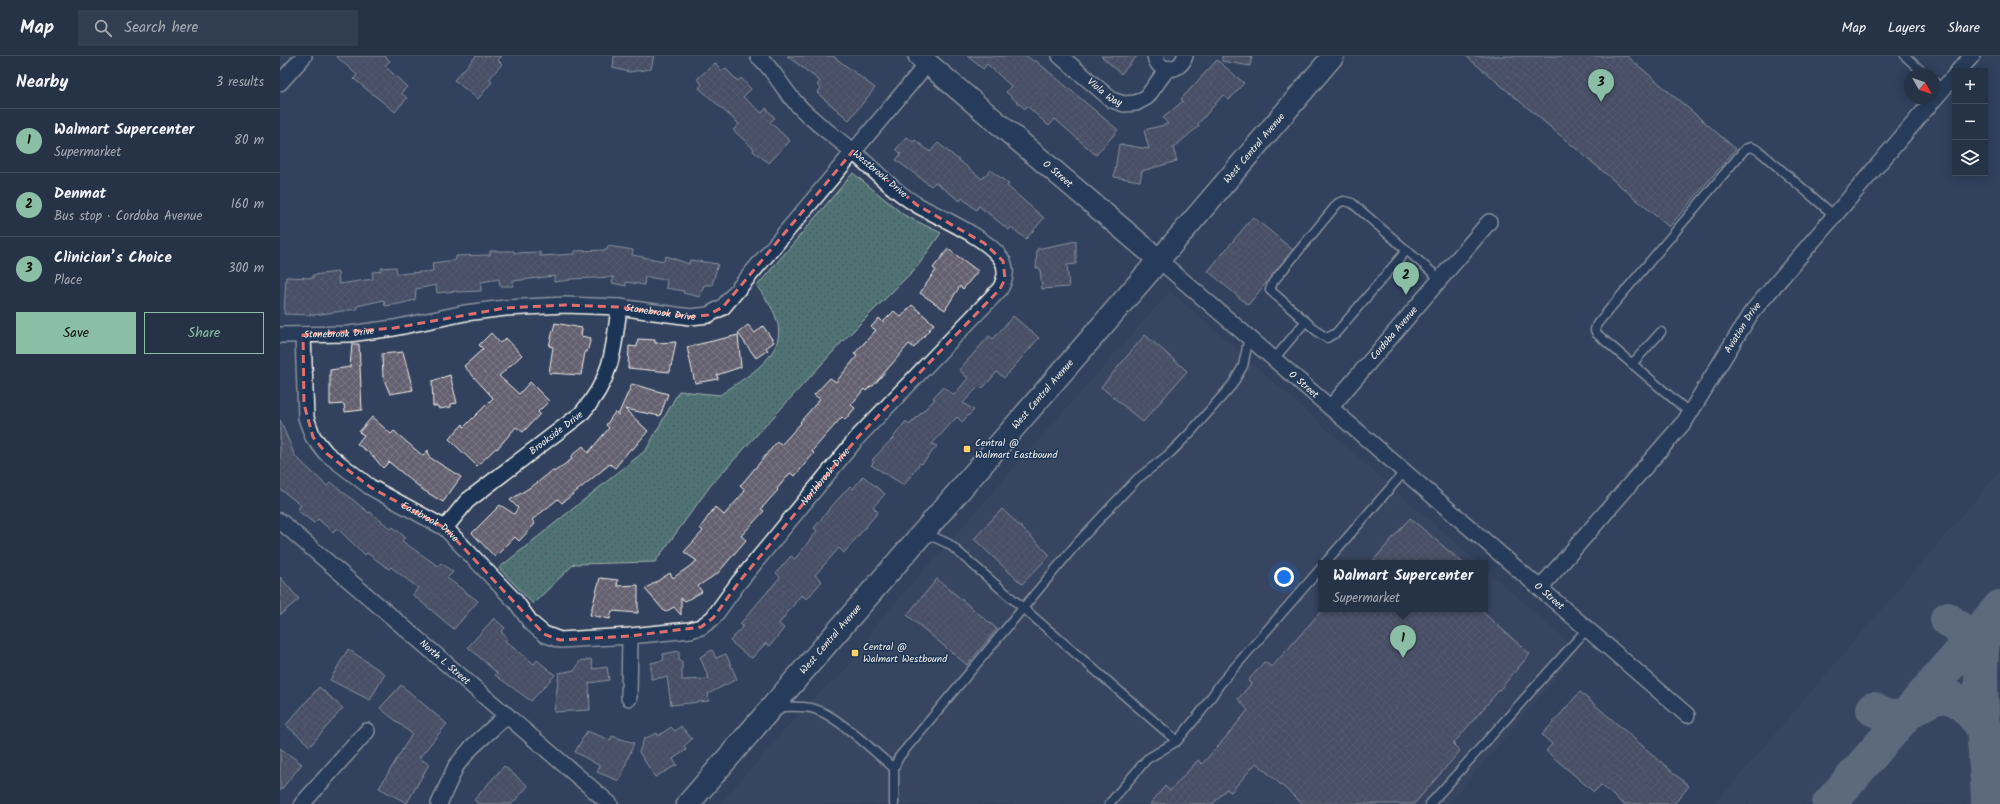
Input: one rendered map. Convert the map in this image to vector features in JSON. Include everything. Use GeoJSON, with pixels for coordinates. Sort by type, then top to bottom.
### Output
{"type":"FeatureCollection","features":[{"type":"Feature","properties":{"kind":"main road","name":"West Central Avenue"},"geometry":{"type":"LineString","coordinates":[[688,804],[1158,260]]}},
{"type":"Feature","properties":{"kind":"street"},"geometry":{"type":"LineString","coordinates":[[280,83],[304,56]]}},
{"type":"Feature","properties":{"kind":"street","name":"Westbrook Drive"},"geometry":{"type":"LineString","coordinates":[[758,56],[773,70],[796,103],[898,191],[917,205],[984,243],[998,255],[1003,261],[1005,279]]}},
{"type":"Feature","properties":{"kind":"street","name":"Viola Way"},"geometry":{"type":"LineString","coordinates":[[1060,56],[1112,100],[1124,104],[1136,103],[1147,97],[1167,69],[1172,70],[1181,65],[1185,56]]}},
{"type":"Feature","properties":{"kind":"street"},"geometry":{"type":"LineString","coordinates":[[1155,56],[1158,64],[1167,69]]}},
{"type":"Feature","properties":{"kind":"street","name":"West Central Avenue"},"geometry":{"type":"LineString","coordinates":[[1158,260],[1333,56]]}},
{"type":"Feature","properties":{"kind":"street"},"geometry":{"type":"LineString","coordinates":[[1961,68],[1972,56]]}},
{"type":"Feature","properties":{"kind":"street","name":"Stonebrook Drive"},"geometry":{"type":"LineString","coordinates":[[280,335],[349,334],[394,328],[465,313],[505,308],[565,305],[619,307],[690,317],[708,315],[723,307],[853,151],[923,60]]}},
{"type":"Feature","properties":{"kind":"street","name":"O Street"},"geometry":{"type":"LineString","coordinates":[[923,60],[1331,407],[1687,715]]}},
{"type":"Feature","properties":{"kind":"street","name":"Aviation Drive"},"geometry":{"type":"LineString","coordinates":[[1940,84],[1952,77]]}},
{"type":"Feature","properties":{"kind":"street","name":"Aviation Drive"},"geometry":{"type":"LineString","coordinates":[[1540,588],[1685,421],[1752,314],[1835,216],[1923,104]]}},
{"type":"Feature","properties":{"kind":"street","name":"Cordoba Avenue"},"geometry":{"type":"LineString","coordinates":[[1331,407],[1489,222]]}},
{"type":"Feature","properties":{"kind":"street","name":"Northbrook Drive"},"geometry":{"type":"LineString","coordinates":[[630,636],[690,630],[701,627],[713,618],[738,582],[858,437],[1000,289],[1005,279]]}},
{"type":"Feature","properties":{"kind":"street","name":"Brookside Drive"},"geometry":{"type":"LineString","coordinates":[[445,528],[468,501],[581,414],[594,400],[604,383],[614,347],[619,307]]}},
{"type":"Feature","properties":{"kind":"street","name":"Eastbrook Drive"},"geometry":{"type":"LineString","coordinates":[[303,335],[304,404],[306,418],[313,437],[326,454],[370,486],[445,528],[516,602],[531,623],[544,634],[560,640],[630,636]]}},
{"type":"Feature","properties":{"kind":"street","name":"North L Street"},"geometry":{"type":"LineString","coordinates":[[280,521],[610,804]]}},
{"type":"Feature","properties":{"kind":"street"},"geometry":{"type":"LineString","coordinates":[[629,698],[630,636]]}},
{"type":"Feature","properties":{"kind":"street"},"geometry":{"type":"LineString","coordinates":[[439,804],[456,766],[472,747],[507,715]]}},
{"type":"Feature","properties":{"kind":"street"},"geometry":{"type":"LineString","coordinates":[[302,804],[367,731]]}},
{"type":"Feature","properties":{"kind":"lane"},"geometry":{"type":"LineString","coordinates":[[1905,56],[1918,68]]}},
{"type":"Feature","properties":{"kind":"lane"},"geometry":{"type":"LineString","coordinates":[[1690,412],[1597,334],[1595,330],[1597,324],[1745,149],[1751,147],[1758,150],[1835,216]]}},
{"type":"Feature","properties":{"kind":"lane"},"geometry":{"type":"LineString","coordinates":[[1407,250],[1336,333],[1327,338],[1305,322],[1270,290],[1273,282],[1338,203],[1344,201],[1352,203],[1407,250],[1440,279]]}},
{"type":"Feature","properties":{"kind":"lane"},"geometry":{"type":"LineString","coordinates":[[1274,359],[1305,322]]}},
{"type":"Feature","properties":{"kind":"lane"},"geometry":{"type":"LineString","coordinates":[[1632,364],[1661,332]]}},
{"type":"Feature","properties":{"kind":"lane"},"geometry":{"type":"LineString","coordinates":[[894,804],[894,768],[899,757],[1079,541],[1133,483],[1168,455],[1190,434],[1232,385],[1243,366],[1249,337]]}},
{"type":"Feature","properties":{"kind":"lane"},"geometry":{"type":"LineString","coordinates":[[1328,560],[1405,472]]}},
{"type":"Feature","properties":{"kind":"lane"},"geometry":{"type":"LineString","coordinates":[[922,532],[949,544],[1177,741]]}},
{"type":"Feature","properties":{"kind":"lane"},"geometry":{"type":"LineString","coordinates":[[1109,804],[1147,759],[1177,741],[1201,712],[1220,684],[1318,571]]}},
{"type":"Feature","properties":{"kind":"lane"},"geometry":{"type":"LineString","coordinates":[[1430,804],[1587,629]]}},
{"type":"Feature","properties":{"kind":"lane"},"geometry":{"type":"LineString","coordinates":[[772,707],[811,708],[826,714],[894,768]]}},
{"type":"Feature","properties":{"kind":"highlighted area"},"geometry":{"type":"Polygon","coordinates":[[[853,151],[917,205],[984,243],[1003,261],[1005,279],[1000,289],[858,437],[739,582],[713,618],[701,627],[630,636],[560,640],[544,634],[445,528],[370,487],[326,453],[313,437],[304,404],[303,335],[394,328],[505,308],[565,305],[619,307],[690,317],[708,315],[723,307],[853,151]]]}},
{"type":"Feature","properties":{"kind":"shaded area"},"geometry":{"type":"Polygon","coordinates":[[[1170,291],[1475,560],[1318,560],[1318,612],[1488,612],[1488,572],[1578,651],[1448,804],[720,804],[813,698],[841,675],[867,644],[869,633],[1170,291]]]}},
{"type":"Feature","properties":{"kind":"shaded area"},"geometry":{"type":"Polygon","coordinates":[[[2000,471],[2000,804],[1714,804],[1728,789],[2000,471]]]}},
{"type":"Feature","properties":{"kind":"green space"},"geometry":{"type":"Polygon","coordinates":[[[853,173],[904,215],[941,233],[917,267],[842,342],[711,485],[655,562],[574,564],[533,604],[499,568],[646,450],[679,391],[720,395],[763,364],[777,343],[779,331],[773,310],[757,286],[853,173]]]}},
{"type":"Feature","properties":{"kind":"building"},"geometry":{"type":"Polygon","coordinates":[[[336,56],[385,56],[390,61],[385,66],[407,87],[401,93],[407,98],[395,112],[354,79],[357,75],[336,56]]]}},
{"type":"Feature","properties":{"kind":"building"},"geometry":{"type":"Polygon","coordinates":[[[476,56],[502,56],[498,60],[502,64],[489,79],[492,82],[478,99],[454,80],[476,56]]]}},
{"type":"Feature","properties":{"kind":"building"},"geometry":{"type":"Polygon","coordinates":[[[614,56],[654,56],[651,69],[629,72],[613,68],[614,56]]]}},
{"type":"Feature","properties":{"kind":"building"},"geometry":{"type":"Polygon","coordinates":[[[787,56],[833,56],[875,88],[849,120],[817,93],[821,88],[817,85],[820,81],[787,56]]]}},
{"type":"Feature","properties":{"kind":"building"},"geometry":{"type":"Polygon","coordinates":[[[967,56],[1027,56],[1034,62],[1035,60],[1118,130],[1096,155],[1055,119],[1049,126],[1027,106],[1025,109],[1006,92],[1011,86],[987,64],[983,69],[967,56]]]}},
{"type":"Feature","properties":{"kind":"building"},"geometry":{"type":"Polygon","coordinates":[[[1101,56],[1137,56],[1121,74],[1101,56]]]}},
{"type":"Feature","properties":{"kind":"building"},"geometry":{"type":"Polygon","coordinates":[[[1222,56],[1252,56],[1250,66],[1222,61],[1222,56]]]}},
{"type":"Feature","properties":{"kind":"building"},"geometry":{"type":"Polygon","coordinates":[[[1466,56],[1627,56],[1736,149],[1669,227],[1466,56]]]}},
{"type":"Feature","properties":{"kind":"building"},"geometry":{"type":"Polygon","coordinates":[[[1217,60],[1244,83],[1229,100],[1223,95],[1198,124],[1199,126],[1173,148],[1177,161],[1142,171],[1140,181],[1114,177],[1119,144],[1149,149],[1144,130],[1168,124],[1163,118],[1183,101],[1181,99],[1217,60]]]}},
{"type":"Feature","properties":{"kind":"building"},"geometry":{"type":"Polygon","coordinates":[[[715,63],[722,71],[725,68],[738,81],[741,78],[751,89],[743,97],[762,113],[766,108],[775,118],[770,122],[790,141],[769,163],[753,151],[754,149],[733,130],[739,124],[699,88],[702,84],[697,79],[715,63]]]}},
{"type":"Feature","properties":{"kind":"building"},"geometry":{"type":"Polygon","coordinates":[[[907,137],[913,142],[915,140],[930,152],[938,143],[982,179],[990,170],[1009,184],[1007,186],[1044,218],[1026,239],[1011,227],[1009,230],[979,206],[976,210],[962,198],[960,201],[935,182],[931,186],[896,160],[901,154],[896,149],[907,137]]]}},
{"type":"Feature","properties":{"kind":"building"},"geometry":{"type":"Polygon","coordinates":[[[1253,217],[1293,250],[1248,305],[1208,271],[1253,217]]]}},
{"type":"Feature","properties":{"kind":"building"},"geometry":{"type":"Polygon","coordinates":[[[1076,241],[1076,264],[1067,265],[1069,287],[1042,289],[1040,268],[1036,268],[1037,249],[1076,241]]]}},
{"type":"Feature","properties":{"kind":"building"},"geometry":{"type":"Polygon","coordinates":[[[608,246],[633,250],[632,255],[664,261],[666,256],[689,264],[690,260],[718,264],[712,285],[704,285],[700,297],[683,293],[684,291],[666,288],[667,280],[645,277],[644,285],[626,282],[626,286],[612,283],[614,277],[570,279],[554,282],[554,276],[513,281],[513,286],[500,286],[499,279],[481,282],[481,291],[437,293],[436,285],[416,289],[415,300],[399,304],[385,306],[384,300],[357,306],[357,309],[314,315],[284,314],[286,277],[313,278],[313,275],[338,272],[339,284],[373,279],[372,272],[381,271],[381,268],[396,267],[397,274],[433,271],[432,263],[456,260],[456,256],[490,255],[490,251],[514,251],[514,253],[540,252],[540,256],[575,254],[575,251],[607,250],[608,246]]]}},
{"type":"Feature","properties":{"kind":"building"},"geometry":{"type":"Polygon","coordinates":[[[948,249],[978,271],[963,289],[960,286],[945,310],[920,293],[936,270],[933,268],[948,249]]]}},
{"type":"Feature","properties":{"kind":"building"},"geometry":{"type":"Polygon","coordinates":[[[912,305],[934,324],[914,348],[909,344],[873,386],[866,391],[864,389],[851,405],[855,408],[845,420],[842,417],[812,451],[814,453],[795,476],[790,473],[777,489],[778,490],[761,509],[764,511],[741,536],[746,540],[718,573],[698,586],[702,592],[685,601],[681,598],[681,615],[674,607],[665,612],[645,589],[670,573],[673,578],[697,561],[684,552],[703,531],[700,528],[715,507],[724,515],[745,491],[740,486],[777,442],[781,445],[801,423],[800,422],[820,399],[814,395],[830,378],[836,382],[857,356],[854,354],[876,330],[871,327],[879,318],[883,322],[894,311],[901,317],[912,305]]]}},
{"type":"Feature","properties":{"kind":"building"},"geometry":{"type":"Polygon","coordinates":[[[1013,316],[1039,338],[1004,378],[997,372],[982,389],[979,386],[963,403],[974,410],[962,422],[957,417],[932,444],[937,446],[922,464],[920,463],[904,485],[871,465],[874,462],[872,460],[892,439],[906,421],[909,425],[935,399],[933,398],[943,387],[954,395],[968,378],[959,370],[989,336],[993,339],[1013,316]]]}},
{"type":"Feature","properties":{"kind":"building"},"geometry":{"type":"Polygon","coordinates":[[[555,323],[582,328],[581,336],[591,338],[587,352],[585,352],[581,375],[549,373],[553,347],[549,346],[555,323]]]}},
{"type":"Feature","properties":{"kind":"building"},"geometry":{"type":"Polygon","coordinates":[[[748,325],[755,333],[763,326],[774,342],[766,348],[768,350],[756,358],[738,333],[748,325]]]}},
{"type":"Feature","properties":{"kind":"building"},"geometry":{"type":"Polygon","coordinates":[[[491,333],[500,343],[506,338],[522,355],[499,376],[519,394],[530,382],[549,401],[538,412],[540,414],[523,432],[516,427],[497,449],[496,448],[477,466],[449,439],[463,424],[464,427],[493,398],[464,366],[483,349],[479,345],[491,333]]]}},
{"type":"Feature","properties":{"kind":"building"},"geometry":{"type":"Polygon","coordinates":[[[738,335],[741,367],[717,375],[718,379],[695,383],[687,347],[738,335]]]}},
{"type":"Feature","properties":{"kind":"building"},"geometry":{"type":"Polygon","coordinates":[[[1145,335],[1187,371],[1143,422],[1101,387],[1145,335]]]}},
{"type":"Feature","properties":{"kind":"building"},"geometry":{"type":"Polygon","coordinates":[[[638,339],[655,340],[655,343],[676,342],[670,372],[628,368],[629,346],[637,347],[638,339]]]}},
{"type":"Feature","properties":{"kind":"building"},"geometry":{"type":"Polygon","coordinates":[[[352,344],[359,344],[362,410],[345,412],[344,404],[330,405],[330,370],[350,367],[352,344]]]}},
{"type":"Feature","properties":{"kind":"building"},"geometry":{"type":"Polygon","coordinates":[[[403,352],[413,390],[390,394],[383,377],[382,354],[403,352]]]}},
{"type":"Feature","properties":{"kind":"building"},"geometry":{"type":"Polygon","coordinates":[[[450,375],[457,403],[451,404],[451,407],[439,409],[438,406],[433,406],[432,381],[450,375]]]}},
{"type":"Feature","properties":{"kind":"building"},"geometry":{"type":"Polygon","coordinates":[[[632,384],[668,394],[660,416],[625,409],[648,431],[632,450],[631,448],[615,468],[610,464],[562,503],[558,499],[532,520],[535,524],[519,541],[515,537],[495,557],[472,533],[500,505],[514,514],[518,508],[510,500],[537,483],[553,470],[554,472],[572,459],[570,457],[583,446],[588,453],[609,428],[606,425],[615,412],[618,415],[632,384]]]}},
{"type":"Feature","properties":{"kind":"building"},"geometry":{"type":"Polygon","coordinates":[[[372,417],[391,434],[394,431],[423,456],[428,450],[429,457],[461,477],[443,502],[423,490],[389,462],[383,468],[372,455],[357,444],[364,435],[359,432],[372,417]]]}},
{"type":"Feature","properties":{"kind":"building"},"geometry":{"type":"Polygon","coordinates":[[[280,420],[295,456],[327,486],[331,482],[391,529],[393,527],[405,537],[402,541],[438,566],[441,563],[453,572],[447,578],[478,601],[454,629],[413,595],[418,588],[391,567],[389,569],[367,553],[365,555],[337,528],[333,532],[318,519],[314,523],[297,510],[301,505],[280,489],[280,420]]]}},
{"type":"Feature","properties":{"kind":"building"},"geometry":{"type":"Polygon","coordinates":[[[863,476],[885,494],[873,507],[878,512],[844,553],[839,548],[815,575],[822,581],[807,599],[801,595],[779,624],[784,628],[770,646],[766,643],[752,658],[748,656],[730,641],[743,626],[740,624],[780,577],[776,573],[791,556],[795,559],[817,531],[814,528],[831,507],[850,486],[853,489],[863,476]]]}},
{"type":"Feature","properties":{"kind":"building"},"geometry":{"type":"Polygon","coordinates":[[[1002,509],[1050,555],[1022,584],[974,539],[1002,509]]]}},
{"type":"Feature","properties":{"kind":"building"},"geometry":{"type":"Polygon","coordinates":[[[1410,518],[1459,560],[1374,560],[1410,518]]]}},
{"type":"Feature","properties":{"kind":"building"},"geometry":{"type":"Polygon","coordinates":[[[280,577],[299,599],[280,615],[280,577]]]}},
{"type":"Feature","properties":{"kind":"building"},"geometry":{"type":"Polygon","coordinates":[[[600,578],[618,580],[617,586],[638,585],[638,613],[612,611],[610,619],[590,615],[600,578]]]}},
{"type":"Feature","properties":{"kind":"building"},"geometry":{"type":"Polygon","coordinates":[[[937,579],[997,629],[967,665],[907,615],[937,579]]]}},
{"type":"Feature","properties":{"kind":"building"},"geometry":{"type":"Polygon","coordinates":[[[1320,612],[1482,612],[1530,654],[1453,744],[1460,751],[1414,804],[1303,804],[1256,763],[1231,792],[1226,789],[1213,804],[1150,804],[1165,786],[1170,791],[1198,760],[1202,764],[1248,710],[1238,699],[1251,684],[1248,681],[1264,662],[1272,667],[1320,612]]]}},
{"type":"Feature","properties":{"kind":"building"},"geometry":{"type":"Polygon","coordinates":[[[494,618],[505,628],[501,632],[508,638],[505,641],[534,664],[537,660],[555,675],[531,701],[495,675],[497,673],[468,647],[494,618]]]}},
{"type":"Feature","properties":{"kind":"building"},"geometry":{"type":"Polygon","coordinates":[[[348,649],[385,674],[370,700],[330,680],[348,649]]]}},
{"type":"Feature","properties":{"kind":"building"},"geometry":{"type":"Polygon","coordinates":[[[712,650],[716,658],[726,654],[737,679],[708,694],[709,701],[671,705],[667,677],[651,679],[651,663],[664,660],[663,654],[679,651],[679,661],[682,661],[682,680],[709,679],[700,657],[712,650]]]}},
{"type":"Feature","properties":{"kind":"building"},"geometry":{"type":"Polygon","coordinates":[[[591,659],[593,669],[607,667],[609,680],[589,683],[590,710],[554,712],[559,673],[575,670],[580,661],[591,659]]]}},
{"type":"Feature","properties":{"kind":"building"},"geometry":{"type":"Polygon","coordinates":[[[401,685],[447,724],[419,758],[429,764],[407,803],[379,788],[412,734],[380,708],[401,685]]]}},
{"type":"Feature","properties":{"kind":"building"},"geometry":{"type":"Polygon","coordinates":[[[319,687],[343,708],[310,746],[286,725],[319,687]]]}},
{"type":"Feature","properties":{"kind":"building"},"geometry":{"type":"Polygon","coordinates":[[[1580,692],[1689,786],[1674,804],[1623,804],[1601,785],[1594,792],[1546,751],[1552,744],[1542,735],[1580,692]]]}},
{"type":"Feature","properties":{"kind":"building"},"geometry":{"type":"Polygon","coordinates":[[[681,726],[692,739],[684,746],[686,750],[673,759],[677,765],[655,777],[639,752],[644,739],[657,733],[658,736],[671,727],[675,731],[681,726]]]}},
{"type":"Feature","properties":{"kind":"building"},"geometry":{"type":"Polygon","coordinates":[[[587,731],[610,740],[612,736],[634,743],[619,781],[597,772],[600,766],[575,752],[587,731]]]}},
{"type":"Feature","properties":{"kind":"building"},"geometry":{"type":"Polygon","coordinates":[[[280,748],[302,764],[280,791],[280,748]]]}},
{"type":"Feature","properties":{"kind":"building"},"geometry":{"type":"Polygon","coordinates":[[[504,766],[528,786],[512,804],[479,804],[474,800],[504,766]]]}},
{"type":"Feature","properties":{"kind":"taxiway"},"geometry":{"type":"LineString","coordinates":[[1829,804],[2000,607]]}},
{"type":"Feature","properties":{"kind":"taxiway"},"geometry":{"type":"LineString","coordinates":[[1947,619],[1967,637],[1975,648],[1980,662]]}},
{"type":"Feature","properties":{"kind":"taxiway"},"geometry":{"type":"LineString","coordinates":[[1988,804],[1981,680],[1984,634],[1990,619]]}},
{"type":"Feature","properties":{"kind":"taxiway"},"geometry":{"type":"LineString","coordinates":[[1873,709],[1887,715],[1898,716],[1909,712],[1934,698],[1948,697],[1956,700],[1966,707],[1990,736]]}},
{"type":"Feature","properties":{"kind":"place","name":"Clinician’s Choice"},"geometry":{"type":"Point","coordinates":[1601,102]}},
{"type":"Feature","properties":{"kind":"place","name":"Denmat"},"geometry":{"type":"Point","coordinates":[1406,295]}},
{"type":"Feature","properties":{"kind":"place","name":"Central @ Walmart Eastbound"},"geometry":{"type":"Point","coordinates":[967,449]}},
{"type":"Feature","properties":{"kind":"place","name":"Central @ Walmart Westbound"},"geometry":{"type":"Point","coordinates":[855,653]}},
{"type":"Feature","properties":{"kind":"place","name":"Walmart Supercenter"},"geometry":{"type":"Point","coordinates":[1403,658]}}]}
